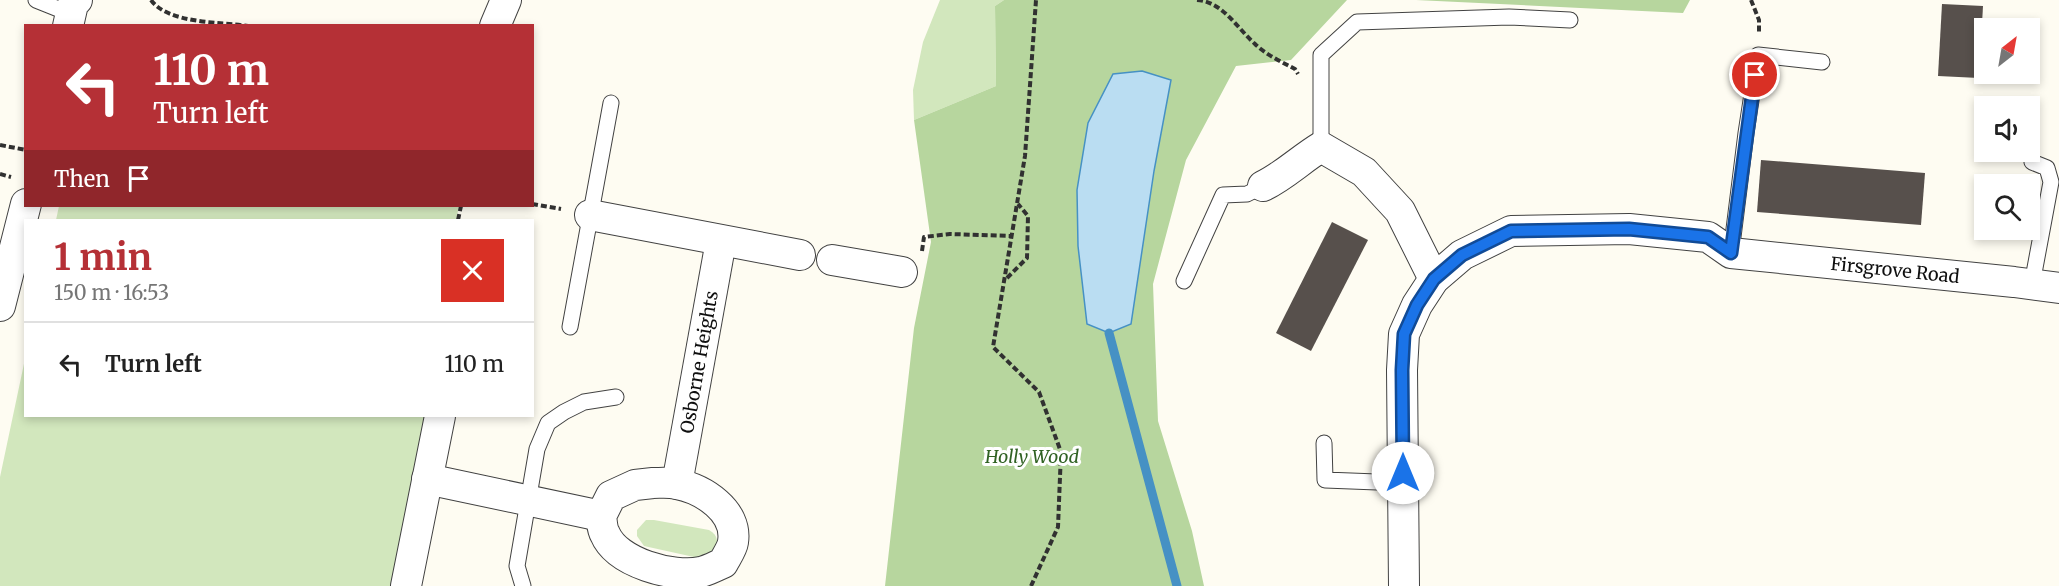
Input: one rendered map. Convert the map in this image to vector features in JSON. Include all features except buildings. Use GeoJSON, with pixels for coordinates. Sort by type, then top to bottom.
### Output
{"type":"FeatureCollection","features":[{"type":"Feature","properties":{"kind":"street"},"geometry":{"type":"LineString","coordinates":[[496,24],[506,0]]}},
{"type":"Feature","properties":{"kind":"street"},"geometry":{"type":"LineString","coordinates":[[1263,186],[1321,147],[1364,172],[1400,211],[1434,279]]}},
{"type":"Feature","properties":{"kind":"street"},"geometry":{"type":"LineString","coordinates":[[0,306],[25,207]]}},
{"type":"Feature","properties":{"kind":"street"},"geometry":{"type":"LineString","coordinates":[[590,215],[800,255]]}},
{"type":"Feature","properties":{"kind":"street"},"geometry":{"type":"LineString","coordinates":[[1404,586],[1402,370],[1404,334],[1417,305],[1434,279],[1462,255],[1511,231],[1629,229],[1708,237],[1731,253]]}},
{"type":"Feature","properties":{"kind":"street","name":"Osborne Heights"},"geometry":{"type":"LineString","coordinates":[[677,484],[721,241]]}},
{"type":"Feature","properties":{"kind":"street","name":"Firsgrove Road"},"geometry":{"type":"LineString","coordinates":[[1731,253],[2045,286]]}},
{"type":"Feature","properties":{"kind":"street"},"geometry":{"type":"LineString","coordinates":[[832,260],[902,272]]}},
{"type":"Feature","properties":{"kind":"street"},"geometry":{"type":"LineString","coordinates":[[406,586],[440,417]]}},
{"type":"Feature","properties":{"kind":"street"},"geometry":{"type":"LineString","coordinates":[[427,479],[601,516]]}},
{"type":"Feature","properties":{"kind":"street"},"geometry":{"type":"LineString","coordinates":[[653,483],[677,484],[707,495],[724,509],[733,528],[733,543],[723,563],[700,572],[660,578],[617,550],[605,536],[601,516],[611,496],[635,486],[653,483]]}},
{"type":"Feature","properties":{"kind":"lane"},"geometry":{"type":"LineString","coordinates":[[36,0],[72,13]]}},
{"type":"Feature","properties":{"kind":"lane"},"geometry":{"type":"LineString","coordinates":[[1321,147],[1321,55],[1357,22],[1509,17],[1570,20]]}},
{"type":"Feature","properties":{"kind":"lane"},"geometry":{"type":"LineString","coordinates":[[1731,253],[1758,55],[1822,62]]}},
{"type":"Feature","properties":{"kind":"lane"},"geometry":{"type":"LineString","coordinates":[[570,327],[610,103]]}},
{"type":"Feature","properties":{"kind":"lane"},"geometry":{"type":"LineString","coordinates":[[2032,162],[2047,168],[2051,182],[2045,286]]}},
{"type":"Feature","properties":{"kind":"lane"},"geometry":{"type":"LineString","coordinates":[[1184,281],[1223,195],[1247,194],[1263,186]]}},
{"type":"Feature","properties":{"kind":"lane"},"geometry":{"type":"LineString","coordinates":[[523,586],[517,566],[537,449],[548,423],[584,402],[616,397]]}},
{"type":"Feature","properties":{"kind":"lane"},"geometry":{"type":"LineString","coordinates":[[1324,443],[1325,480],[1403,483]]}},
{"type":"Feature","properties":{"kind":"path"},"geometry":{"type":"LineString","coordinates":[[151,0],[155,5],[177,17],[232,24]]}},
{"type":"Feature","properties":{"kind":"path"},"geometry":{"type":"LineString","coordinates":[[1031,586],[1058,527],[1061,452],[1039,392],[993,347],[1025,156],[1036,0]]}},
{"type":"Feature","properties":{"kind":"path"},"geometry":{"type":"LineString","coordinates":[[1197,0],[1207,1],[1233,20],[1256,45],[1295,69],[1321,112]]}},
{"type":"Feature","properties":{"kind":"path"},"geometry":{"type":"LineString","coordinates":[[1750,0],[1759,20],[1758,55]]}},
{"type":"Feature","properties":{"kind":"path"},"geometry":{"type":"LineString","coordinates":[[0,145],[24,150]]}},
{"type":"Feature","properties":{"kind":"path"},"geometry":{"type":"LineString","coordinates":[[1006,279],[1027,258],[1028,216],[1017,203]]}},
{"type":"Feature","properties":{"kind":"path"},"geometry":{"type":"LineString","coordinates":[[902,272],[917,275],[924,237],[950,234],[1012,236]]}},
{"type":"Feature","properties":{"kind":"green space"},"geometry":{"type":"Polygon","coordinates":[[[940,0],[1004,0],[995,6],[996,86],[914,120],[913,90],[923,42],[940,0]]]}},
{"type":"Feature","properties":{"kind":"green space","name":"Holly Wood"},"geometry":{"type":"Polygon","coordinates":[[[1004,0],[1347,0],[1291,60],[1236,66],[1186,160],[1153,284],[1158,421],[1192,531],[1204,586],[885,586],[914,328],[931,242],[914,120],[996,86],[995,6],[1004,0]]]}},
{"type":"Feature","properties":{"kind":"green space"},"geometry":{"type":"Polygon","coordinates":[[[1416,0],[1690,0],[1683,13],[1416,0]]]}},
{"type":"Feature","properties":{"kind":"green space"},"geometry":{"type":"Polygon","coordinates":[[[59,207],[459,207],[456,219],[56,219],[59,207]]]}},
{"type":"Feature","properties":{"kind":"green space"},"geometry":{"type":"Polygon","coordinates":[[[24,364],[24,417],[440,417],[406,586],[0,586],[0,477],[24,364]]]}},
{"type":"Feature","properties":{"kind":"green space"},"geometry":{"type":"Polygon","coordinates":[[[646,520],[709,530],[717,540],[715,552],[703,559],[644,546],[637,536],[637,530],[646,520]]]}},
{"type":"Feature","properties":{"kind":"water"},"geometry":{"type":"Polygon","coordinates":[[[1142,71],[1171,80],[1154,171],[1131,324],[1109,333],[1087,324],[1078,246],[1077,190],[1088,123],[1113,74],[1142,71]]]}},
{"type":"Feature","properties":{"kind":"waterway"},"geometry":{"type":"LineString","coordinates":[[1109,333],[1177,586]]}},
{"type":"Feature","properties":{"kind":"route"},"geometry":{"type":"LineString","coordinates":[[1403,473],[1404,334],[1417,305],[1434,279],[1462,255],[1511,231],[1629,229],[1708,237],[1731,253],[1755,75]]}}]}
